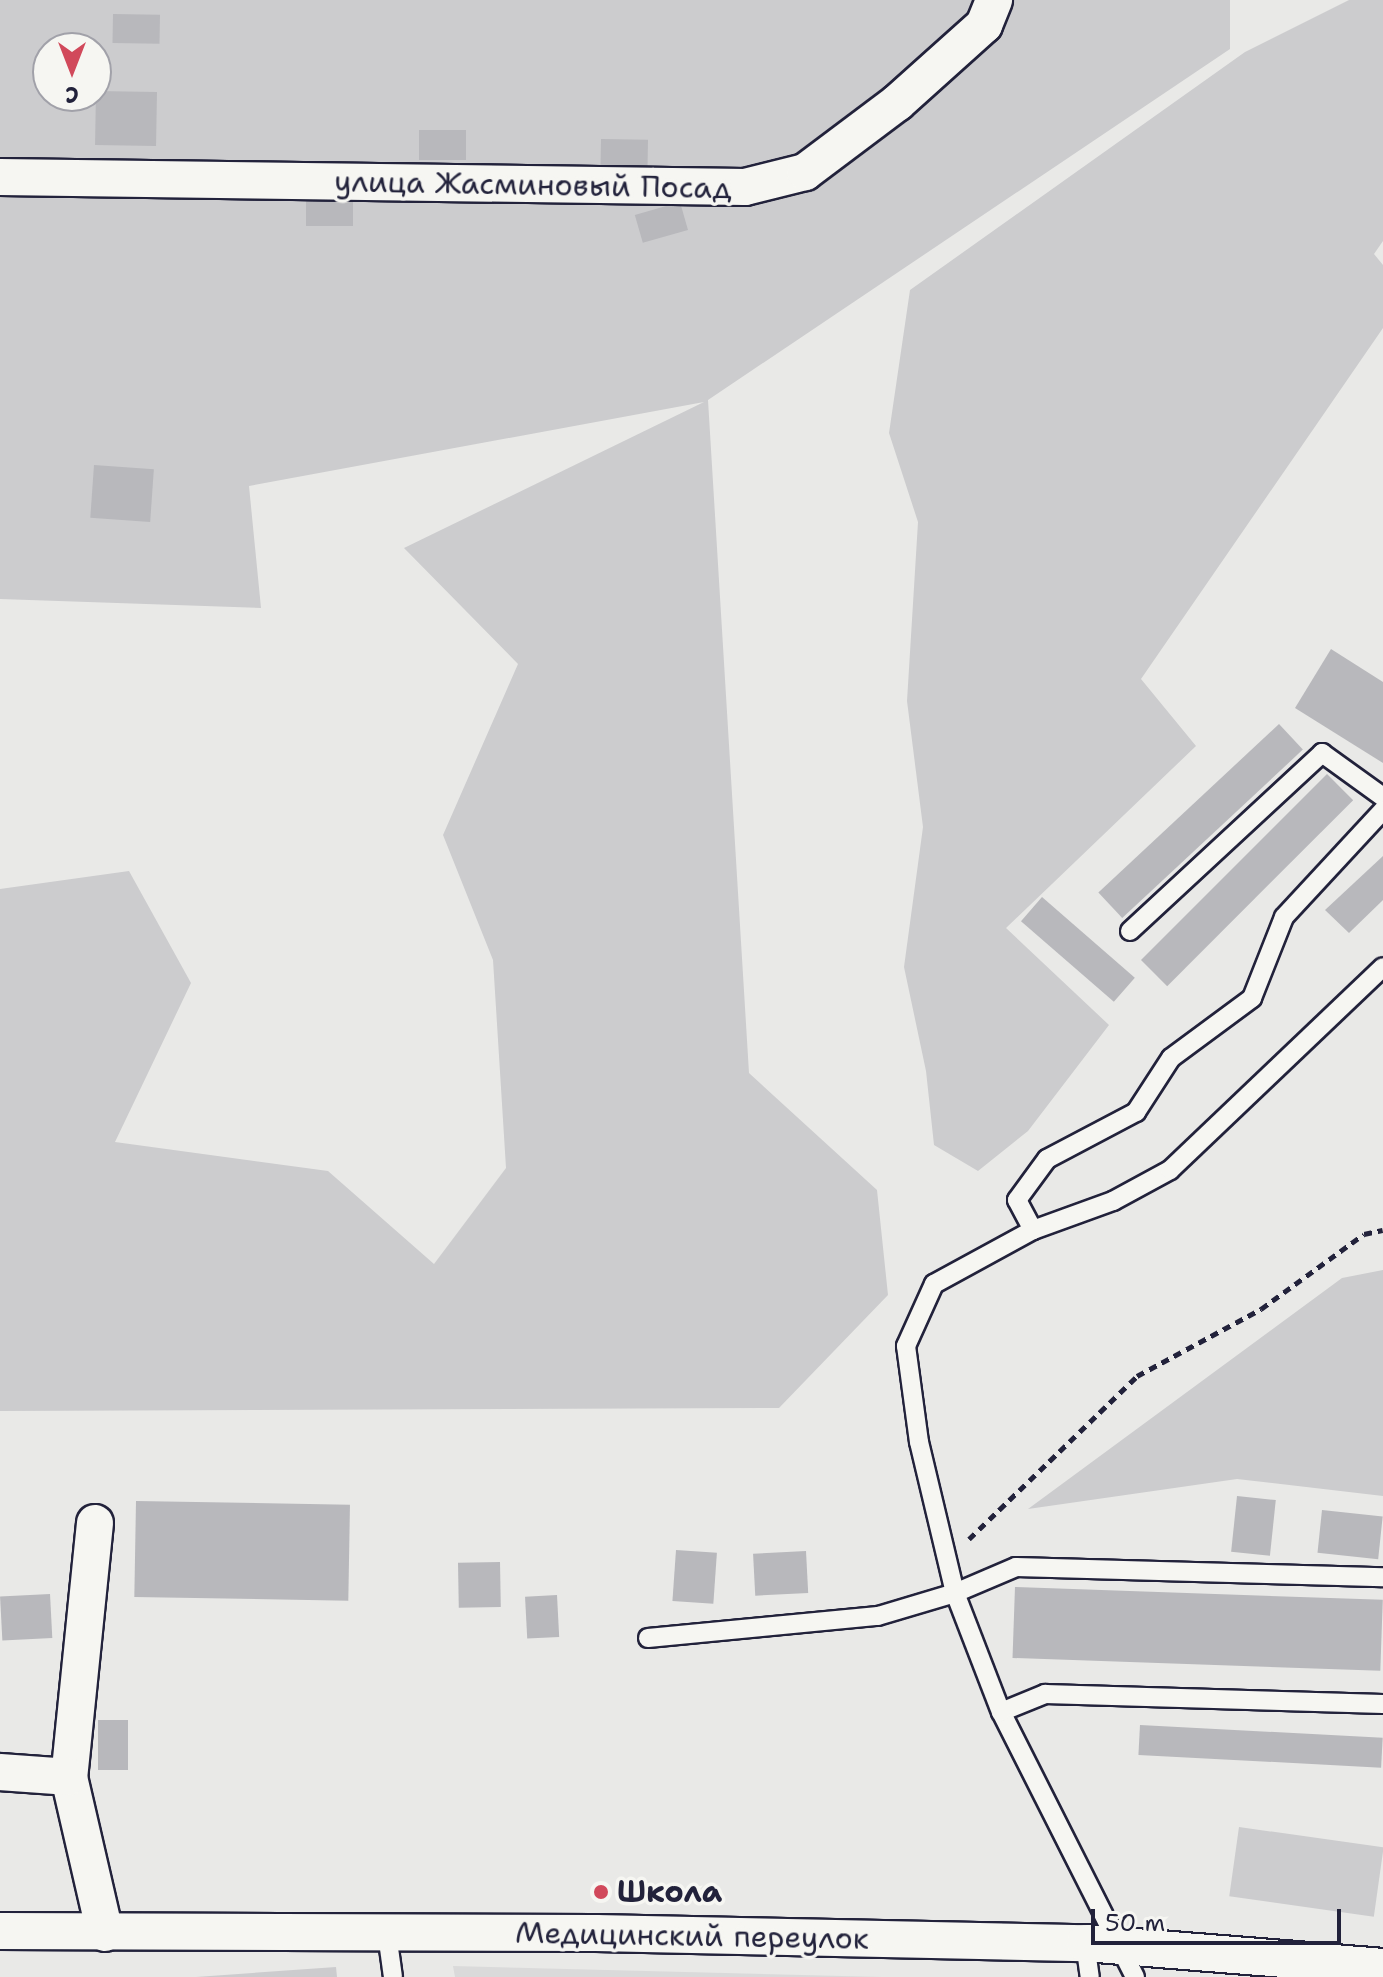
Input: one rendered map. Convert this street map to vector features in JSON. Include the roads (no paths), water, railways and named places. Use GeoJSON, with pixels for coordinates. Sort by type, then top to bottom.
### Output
{"type":"FeatureCollection","features":[{"type":"Feature","properties":{"kind":"street","name":"улица Жасминовый Посад"},"geometry":{"type":"LineString","coordinates":[[0,177],[745,187],[805,172],[897,103],[984,25],[994,0]]}},
{"type":"Feature","properties":{"kind":"street"},"geometry":{"type":"LineString","coordinates":[[95,1523],[69,1777],[105,1933]]}},
{"type":"Feature","properties":{"kind":"street"},"geometry":{"type":"LineString","coordinates":[[0,1772],[69,1777]]}},
{"type":"Feature","properties":{"kind":"street","name":"Медицинский переулок"},"geometry":{"type":"LineString","coordinates":[[0,1931],[387,1934],[1098,1955],[1383,1967]]}},
{"type":"Feature","properties":{"kind":"lane"},"geometry":{"type":"LineString","coordinates":[[1130,931],[1322,753],[1383,797]]}},
{"type":"Feature","properties":{"kind":"lane"},"geometry":{"type":"LineString","coordinates":[[1033,1230],[1017,1200],[1047,1159],[1136,1112],[1171,1058],[1252,998],[1284,917],[1383,810]]}},
{"type":"Feature","properties":{"kind":"lane"},"geometry":{"type":"LineString","coordinates":[[1135,1977],[1098,1955],[955,1593],[919,1442],[906,1346],[934,1284],[1033,1230],[1113,1201],[1170,1170],[1383,967]]}},
{"type":"Feature","properties":{"kind":"lane"},"geometry":{"type":"LineString","coordinates":[[648,1638],[878,1616],[955,1593],[1016,1567],[1383,1577]]}},
{"type":"Feature","properties":{"kind":"lane"},"geometry":{"type":"LineString","coordinates":[[1001,1712],[1045,1694],[1383,1704]]}},
{"type":"Feature","properties":{"kind":"lane"},"geometry":{"type":"LineString","coordinates":[[387,1934],[393,1977]]}},
{"type":"Feature","properties":{"kind":"place","name":"Школа"},"geometry":{"type":"Point","coordinates":[601,1892]}}]}
